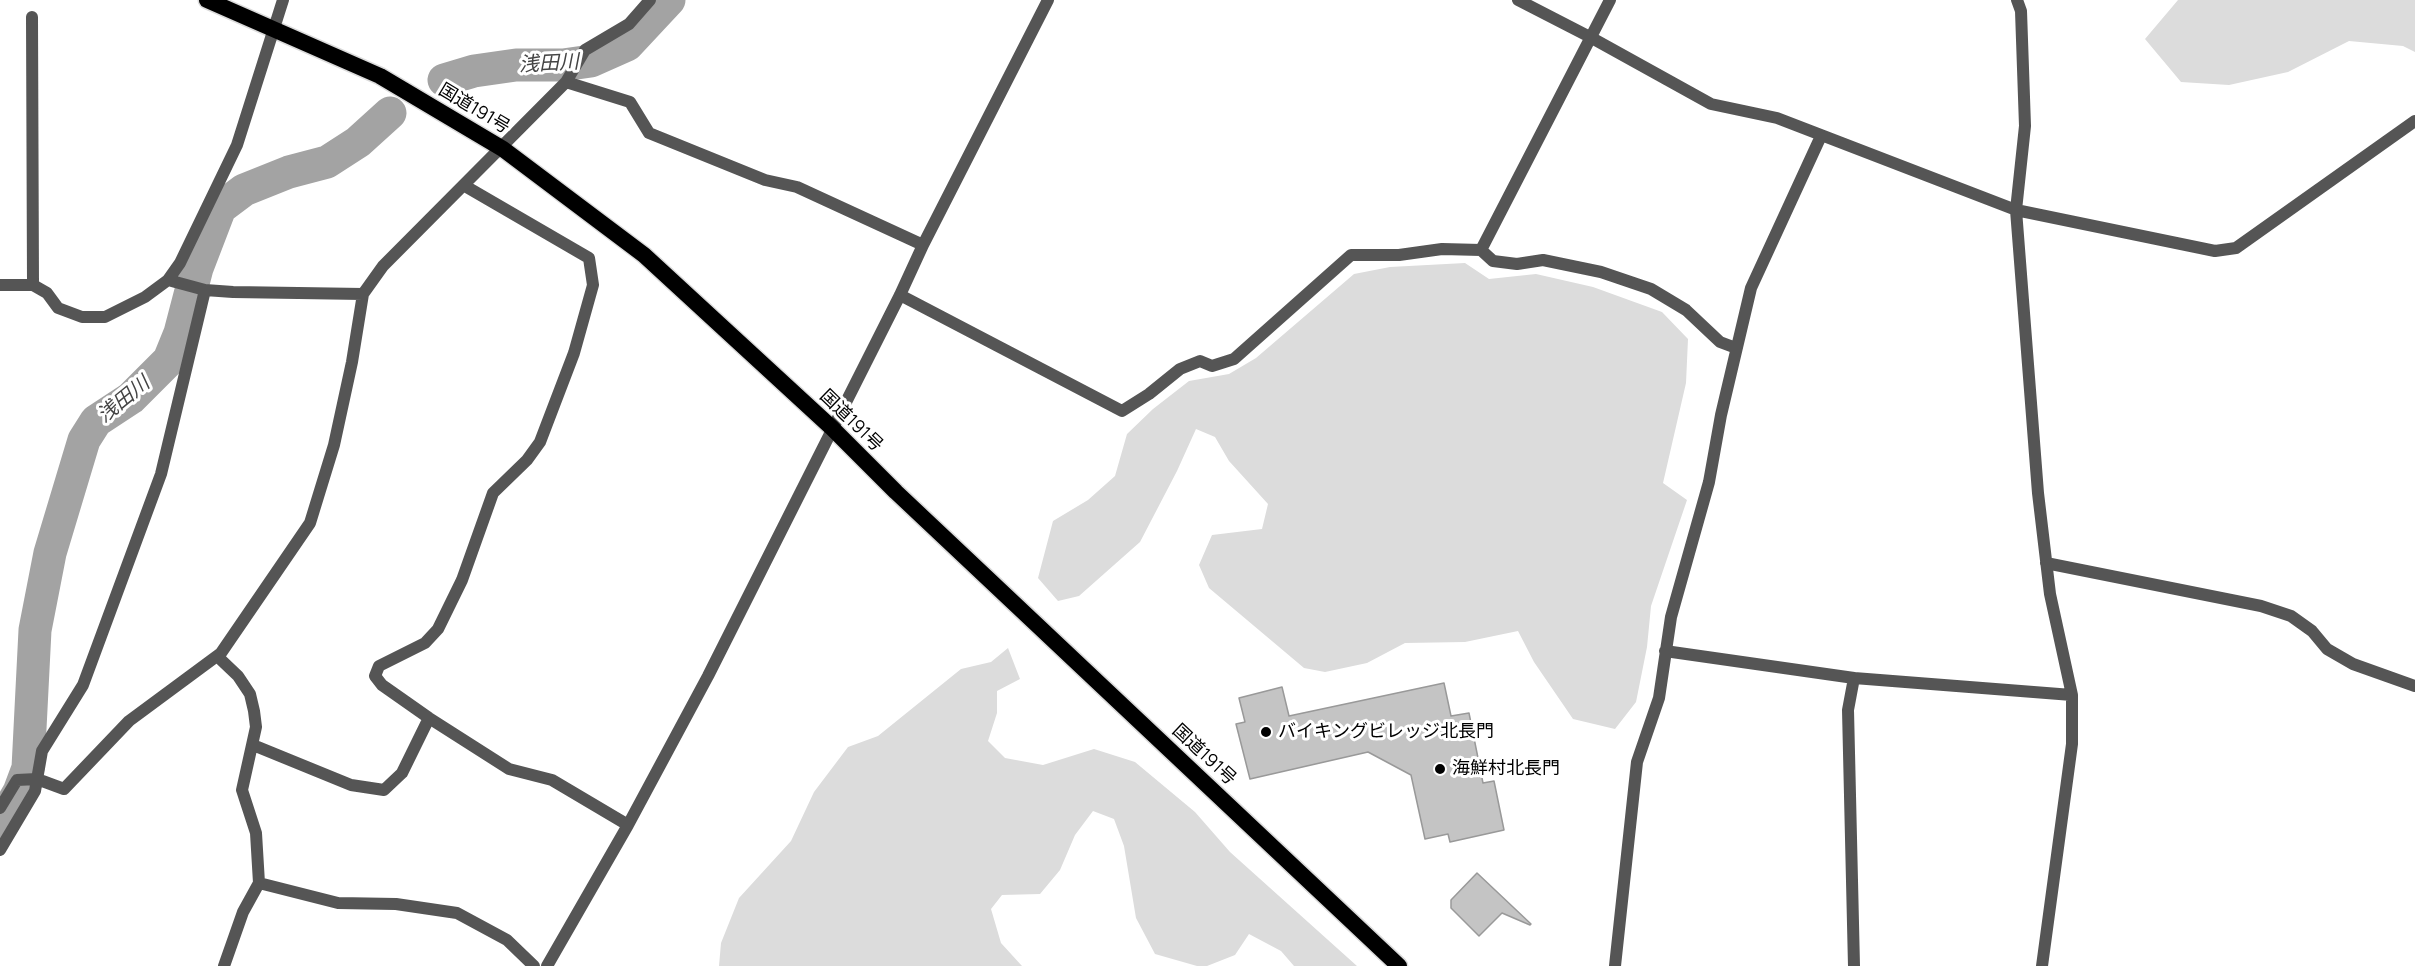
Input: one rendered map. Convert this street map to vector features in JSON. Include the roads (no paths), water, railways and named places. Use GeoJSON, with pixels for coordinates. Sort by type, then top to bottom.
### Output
{"type":"FeatureCollection","features":[{"type":"Feature","properties":{"kind":"highway","name":"国道191号"},"geometry":{"type":"LineString","coordinates":[[207,0],[274,27],[380,76],[503,149],[644,255],[832,428],[1399,966]]}},
{"type":"Feature","properties":{"kind":"street"},"geometry":{"type":"LineString","coordinates":[[0,285],[33,285],[47,293],[58,308],[82,317],[105,317],[145,297],[168,280],[180,263],[237,145],[283,0]]}},
{"type":"Feature","properties":{"kind":"street"},"geometry":{"type":"LineString","coordinates":[[0,808],[17,780],[35,779],[64,789],[129,721],[217,656],[310,523],[334,445],[352,362],[363,294],[384,266],[503,149],[568,78],[585,50],[629,24],[650,0]]}},
{"type":"Feature","properties":{"kind":"street"},"geometry":{"type":"LineString","coordinates":[[547,966],[628,825],[708,676],[1048,0]]}},
{"type":"Feature","properties":{"kind":"street"},"geometry":{"type":"LineString","coordinates":[[1518,0],[1711,104],[1777,118],[2016,210],[2215,251],[2236,248],[2415,121]]}},
{"type":"Feature","properties":{"kind":"street"},"geometry":{"type":"LineString","coordinates":[[1481,250],[1610,0]]}},
{"type":"Feature","properties":{"kind":"street"},"geometry":{"type":"LineString","coordinates":[[2017,0],[2021,11],[2025,126],[2016,210],[2046,563],[2072,695],[2072,744],[2042,966]]}},
{"type":"Feature","properties":{"kind":"street"},"geometry":{"type":"LineString","coordinates":[[32,17],[33,285]]}},
{"type":"Feature","properties":{"kind":"street"},"geometry":{"type":"LineString","coordinates":[[568,78],[630,102],[649,133],[765,180],[797,187],[923,245]]}},
{"type":"Feature","properties":{"kind":"street"},"geometry":{"type":"LineString","coordinates":[[1615,966],[1637,762],[1659,698],[1671,617],[1709,482],[1751,288],[1821,136]]}},
{"type":"Feature","properties":{"kind":"street"},"geometry":{"type":"LineString","coordinates":[[465,186],[589,258],[593,285],[574,353],[540,442],[527,460],[494,493],[462,580],[438,629],[425,643],[379,666],[375,676],[382,685],[429,718],[509,769],[552,780],[628,825]]}},
{"type":"Feature","properties":{"kind":"street"},"geometry":{"type":"LineString","coordinates":[[900,295],[1122,411],[1149,394],[1180,369],[1200,361],[1212,366],[1234,359],[1352,255],[1399,255],[1442,249],[1481,250],[1493,261],[1516,264],[1543,260],[1601,272],[1651,289],[1686,310],[1720,342],[1737,348]]}},
{"type":"Feature","properties":{"kind":"street"},"geometry":{"type":"LineString","coordinates":[[168,280],[202,289],[363,294]]}},
{"type":"Feature","properties":{"kind":"street"},"geometry":{"type":"LineString","coordinates":[[0,850],[35,790],[35,779],[42,751],[83,685],[161,474],[202,289]]}},
{"type":"Feature","properties":{"kind":"street"},"geometry":{"type":"LineString","coordinates":[[2046,563],[2261,606],[2291,616],[2312,631],[2327,649],[2353,664],[2415,686]]}},
{"type":"Feature","properties":{"kind":"street"},"geometry":{"type":"LineString","coordinates":[[1665,651],[1854,678],[2072,695]]}},
{"type":"Feature","properties":{"kind":"street"},"geometry":{"type":"LineString","coordinates":[[217,656],[238,676],[250,694],[256,727],[242,790],[256,833],[260,883],[243,912],[224,966]]}},
{"type":"Feature","properties":{"kind":"street"},"geometry":{"type":"LineString","coordinates":[[1854,678],[1848,710],[1854,966]]}},
{"type":"Feature","properties":{"kind":"street"},"geometry":{"type":"LineString","coordinates":[[253,746],[351,785],[384,790],[402,773],[429,718]]}},
{"type":"Feature","properties":{"kind":"street"},"geometry":{"type":"LineString","coordinates":[[260,883],[338,903],[396,904],[457,913],[507,940],[534,966]]}},
{"type":"Feature","properties":{"kind":"waterway","name":"浅田川"},"geometry":{"type":"LineString","coordinates":[[444,80],[474,71],[516,65],[563,65],[591,61],[627,45],[669,0]]}},
{"type":"Feature","properties":{"kind":"waterway","name":"浅田川"},"geometry":{"type":"LineString","coordinates":[[0,824],[19,792],[28,768],[35,630],[50,553],[84,440],[96,421],[131,398],[169,360],[180,333],[197,268],[220,208],[244,190],[289,172],[327,162],[358,142],[390,113]]}},
{"type":"Feature","properties":{"kind":"place","name":"バイキングビレッジ北長門"},"geometry":{"type":"Point","coordinates":[1266,732]}},
{"type":"Feature","properties":{"kind":"place","name":"海鮮村北長門"},"geometry":{"type":"Point","coordinates":[1440,769]}}]}
